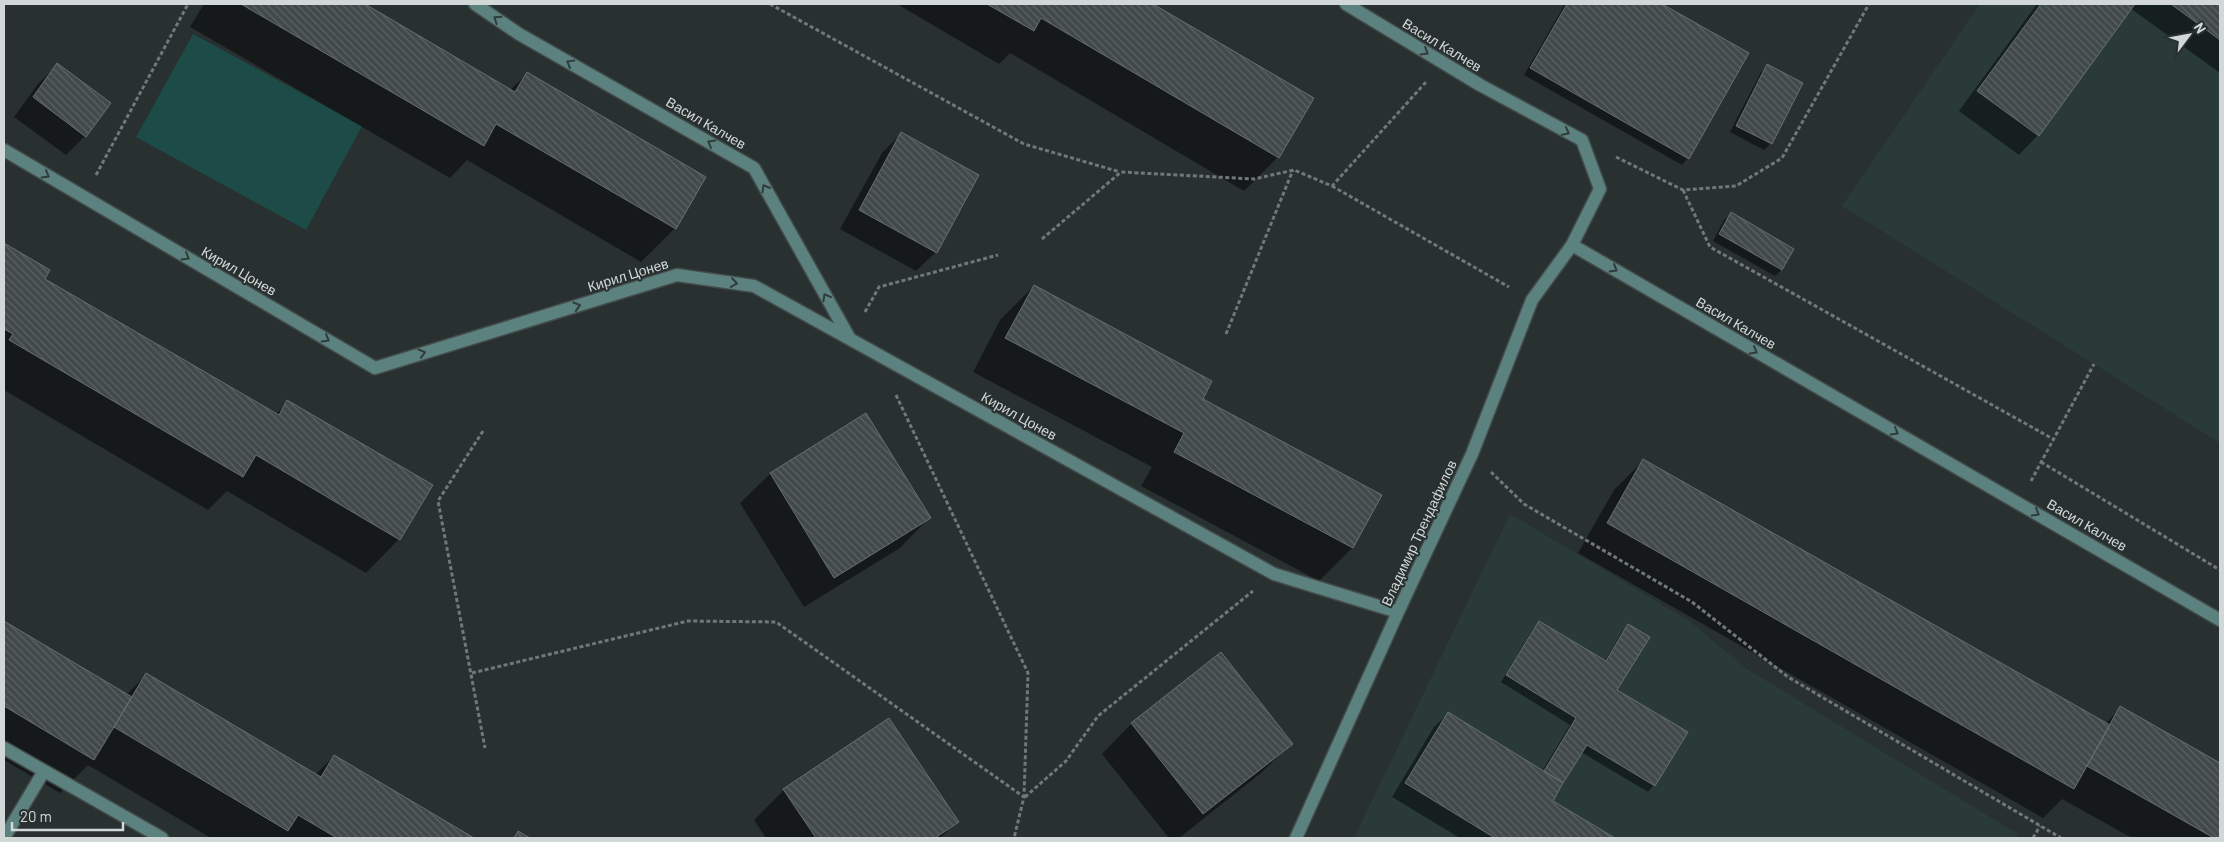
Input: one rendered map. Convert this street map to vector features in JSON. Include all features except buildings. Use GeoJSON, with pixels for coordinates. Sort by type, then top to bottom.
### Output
{"type":"FeatureCollection","features":[{"type":"Feature","properties":{"kind":"street","name":"Васил Калчев"},"geometry":{"type":"LineString","coordinates":[[475,4],[519,34],[754,168],[850,339]]}},
{"type":"Feature","properties":{"kind":"street","name":"Васил Калчев"},"geometry":{"type":"LineString","coordinates":[[1346,4],[1480,85],[1582,140]]}},
{"type":"Feature","properties":{"kind":"street"},"geometry":{"type":"LineString","coordinates":[[1572,245],[1600,189],[1582,140]]}},
{"type":"Feature","properties":{"kind":"street","name":"Кирил Цонев"},"geometry":{"type":"LineString","coordinates":[[4,150],[375,368],[678,275],[754,286],[1274,574],[1398,612]]}},
{"type":"Feature","properties":{"kind":"street","name":"Васил Калчев"},"geometry":{"type":"LineString","coordinates":[[1572,245],[2220,620]]}},
{"type":"Feature","properties":{"kind":"street","name":"Владимир Трендафилов"},"geometry":{"type":"LineString","coordinates":[[1296,838],[1472,454],[1532,300],[1572,245]]}},
{"type":"Feature","properties":{"kind":"street"},"geometry":{"type":"LineString","coordinates":[[4,748],[162,838]]}},
{"type":"Feature","properties":{"kind":"street"},"geometry":{"type":"LineString","coordinates":[[4,838],[44,771]]}},
{"type":"Feature","properties":{"kind":"path"},"geometry":{"type":"LineString","coordinates":[[84,197],[188,4]]}},
{"type":"Feature","properties":{"kind":"path"},"geometry":{"type":"LineString","coordinates":[[770,4],[1024,144],[1121,172],[1254,179],[1294,170],[1332,186],[1532,300]]}},
{"type":"Feature","properties":{"kind":"path"},"geometry":{"type":"LineString","coordinates":[[1582,140],[1683,190],[1736,186],[1782,158],[1869,4]]}},
{"type":"Feature","properties":{"kind":"path"},"geometry":{"type":"LineString","coordinates":[[1332,186],[1443,63]]}},
{"type":"Feature","properties":{"kind":"path"},"geometry":{"type":"LineString","coordinates":[[1226,334],[1294,170]]}},
{"type":"Feature","properties":{"kind":"path"},"geometry":{"type":"LineString","coordinates":[[1042,239],[1121,172]]}},
{"type":"Feature","properties":{"kind":"path"},"geometry":{"type":"LineString","coordinates":[[1683,190],[1710,248],[2053,440]]}},
{"type":"Feature","properties":{"kind":"path"},"geometry":{"type":"LineString","coordinates":[[850,339],[879,287],[998,255]]}},
{"type":"Feature","properties":{"kind":"path"},"geometry":{"type":"LineString","coordinates":[[876,354],[1028,673],[1024,797],[1014,838]]}},
{"type":"Feature","properties":{"kind":"path"},"geometry":{"type":"LineString","coordinates":[[2018,503],[2094,364]]}},
{"type":"Feature","properties":{"kind":"path"},"geometry":{"type":"LineString","coordinates":[[483,431],[438,501],[486,748]]}},
{"type":"Feature","properties":{"kind":"path"},"geometry":{"type":"LineString","coordinates":[[1472,454],[1524,504],[1692,602],[1788,677],[2061,838]]}},
{"type":"Feature","properties":{"kind":"path"},"geometry":{"type":"LineString","coordinates":[[2041,462],[2220,570]]}},
{"type":"Feature","properties":{"kind":"path"},"geometry":{"type":"LineString","coordinates":[[1024,797],[1066,761],[1098,716],[1274,574]]}},
{"type":"Feature","properties":{"kind":"path"},"geometry":{"type":"LineString","coordinates":[[472,673],[688,621],[776,622],[1024,797]]}},
{"type":"Feature","properties":{"kind":"path"},"geometry":{"type":"LineString","coordinates":[[2033,838],[2040,826]]}},
{"type":"Feature","properties":{"kind":"shaded area"},"geometry":{"type":"Polygon","coordinates":[[[1980,4],[2220,4],[2220,443],[1842,206],[1980,4]]]}},
{"type":"Feature","properties":{"kind":"shaded area"},"geometry":{"type":"Polygon","coordinates":[[[193,34],[362,126],[306,230],[136,137],[193,34]]]}},
{"type":"Feature","properties":{"kind":"shaded area"},"geometry":{"type":"Polygon","coordinates":[[[1510,514],[1688,620],[1747,669],[2018,834],[2016,838],[1354,838],[1510,514]]]}}]}
